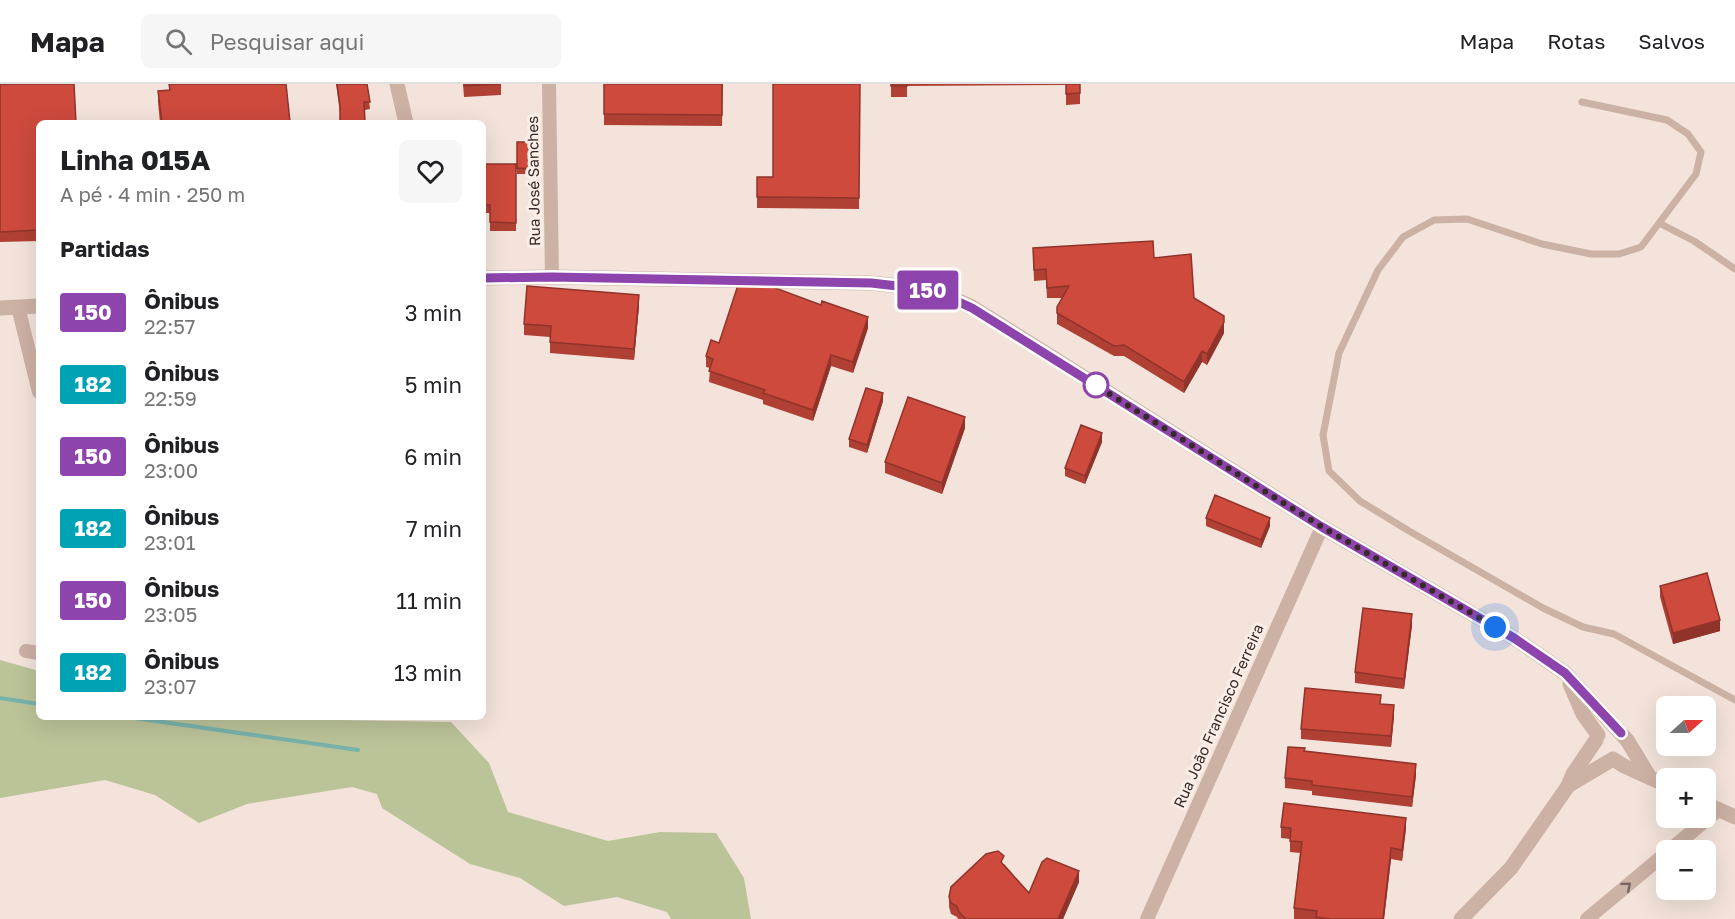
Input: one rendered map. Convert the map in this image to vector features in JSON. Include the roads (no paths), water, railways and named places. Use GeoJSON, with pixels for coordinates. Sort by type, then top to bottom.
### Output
{"type":"FeatureCollection","features":[{"type":"Feature","properties":{"kind":"street"},"geometry":{"type":"LineString","coordinates":[[397,84],[405,120]]}},
{"type":"Feature","properties":{"kind":"street","name":"Rua José Sanches"},"geometry":{"type":"LineString","coordinates":[[549,84],[552,277]]}},
{"type":"Feature","properties":{"kind":"street"},"geometry":{"type":"LineString","coordinates":[[486,278],[552,277],[871,283],[933,290],[972,308],[1322,527],[1514,638],[1565,673],[1627,740],[1649,776]]}},
{"type":"Feature","properties":{"kind":"street"},"geometry":{"type":"LineString","coordinates":[[0,308],[36,306]]}},
{"type":"Feature","properties":{"kind":"street"},"geometry":{"type":"LineString","coordinates":[[18,307],[36,380]]}},
{"type":"Feature","properties":{"kind":"street","name":"Rua João Francisco Ferreira"},"geometry":{"type":"LineString","coordinates":[[1147,919],[1322,527]]}},
{"type":"Feature","properties":{"kind":"street"},"geometry":{"type":"LineString","coordinates":[[1565,673],[1583,714],[1597,737],[1596,750],[1599,754],[1656,780]]}},
{"type":"Feature","properties":{"kind":"street"},"geometry":{"type":"LineString","coordinates":[[1461,919],[1510,868],[1568,786],[1573,774],[1597,737],[1607,729],[1621,733],[1626,742],[1621,755],[1568,786]]}},
{"type":"Feature","properties":{"kind":"street"},"geometry":{"type":"LineString","coordinates":[[1716,809],[1735,817]]}},
{"type":"Feature","properties":{"kind":"street"},"geometry":{"type":"LineString","coordinates":[[1680,840],[1691,828]]}},
{"type":"Feature","properties":{"kind":"street"},"geometry":{"type":"LineString","coordinates":[[1587,919],[1656,862]]}},
{"type":"Feature","properties":{"kind":"lane"},"geometry":{"type":"LineString","coordinates":[[1582,102],[1667,120],[1688,134],[1701,152],[1696,174],[1641,247],[1619,254],[1591,255],[1542,244],[1467,219],[1434,220],[1403,237],[1378,270],[1339,353],[1323,435],[1329,471],[1360,501],[1543,608],[1583,627],[1614,634],[1735,700]]}},
{"type":"Feature","properties":{"kind":"lane"},"geometry":{"type":"LineString","coordinates":[[1659,223],[1694,241],[1735,270]]}},
{"type":"Feature","properties":{"kind":"waterway"},"geometry":{"type":"LineString","coordinates":[[0,698],[36,704]]}},
{"type":"Feature","properties":{"kind":"waterway"},"geometry":{"type":"LineString","coordinates":[[149,720],[358,750]]}}]}
